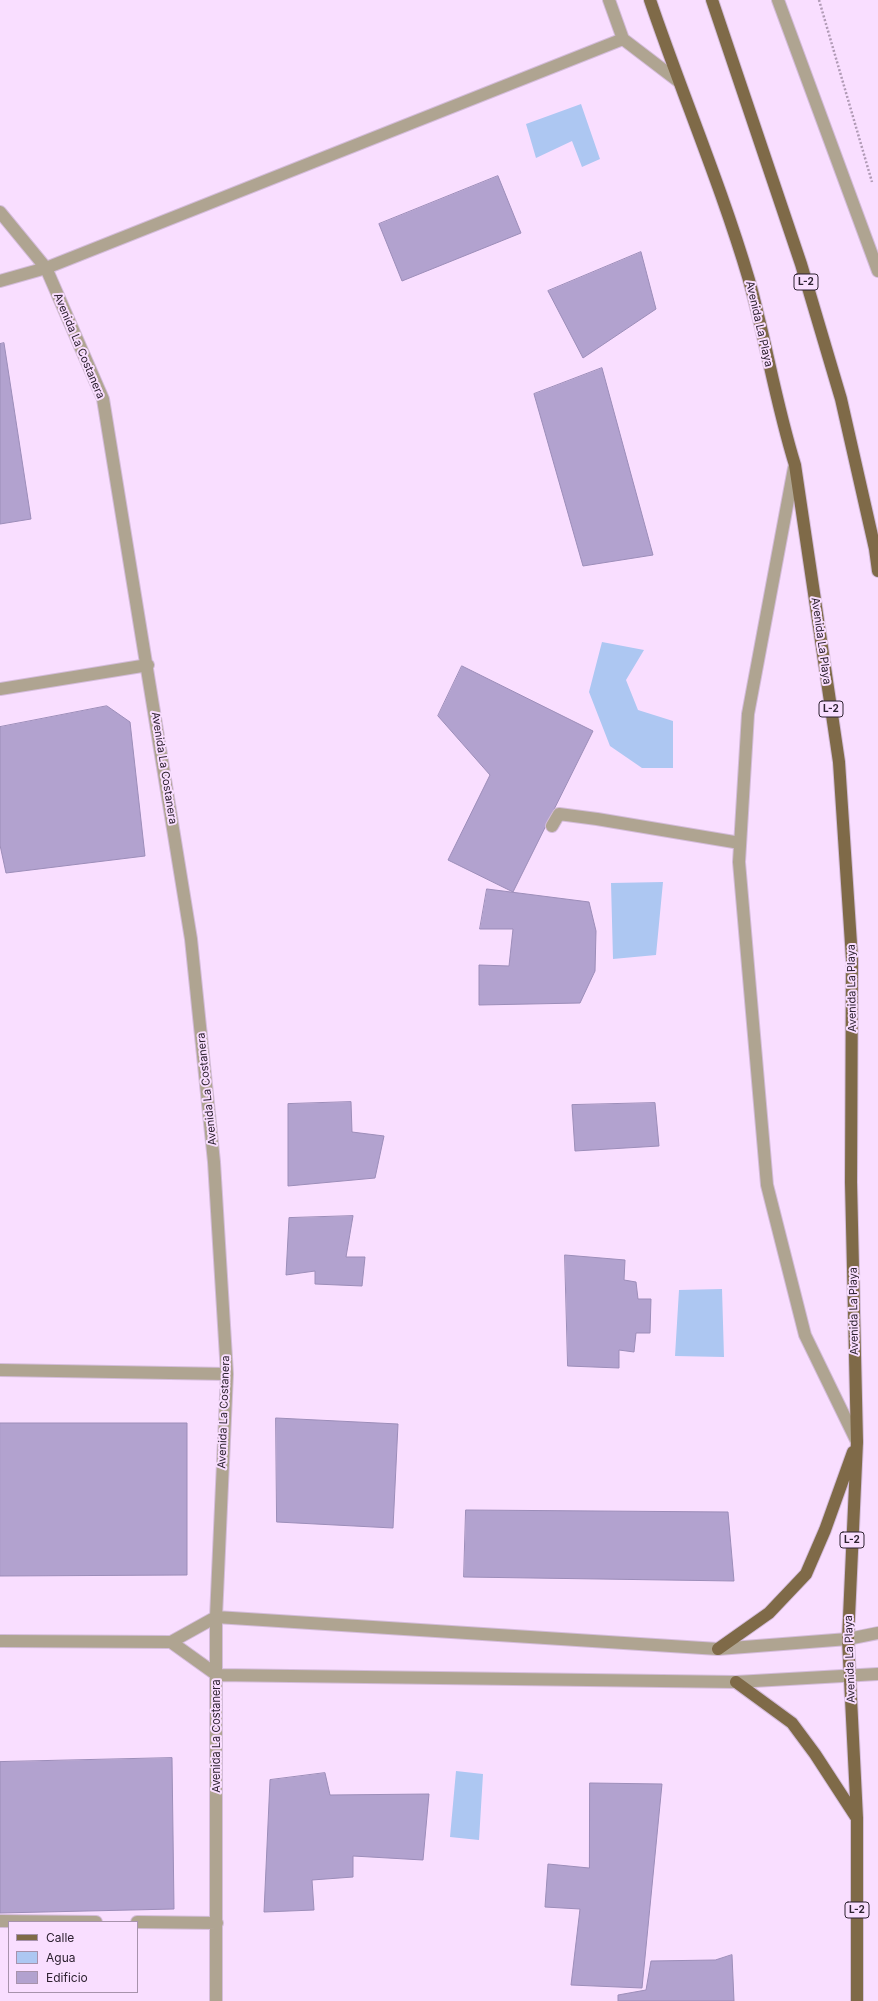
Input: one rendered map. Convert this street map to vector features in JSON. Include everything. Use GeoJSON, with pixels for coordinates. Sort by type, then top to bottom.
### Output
{"type":"FeatureCollection","features":[{"type":"Feature","properties":{"kind":"main road","name":"Avenida La Playa"},"geometry":{"type":"LineString","coordinates":[[650,0],[678,81],[708,156],[749,280],[782,422],[795,465],[839,762],[852,959],[851,1182],[856,1442],[848,1639],[857,1818],[857,2001]]}},
{"type":"Feature","properties":{"kind":"main road","name":"L-2"},"geometry":{"type":"LineString","coordinates":[[712,0],[801,264],[841,399],[876,549],[878,571]]}},
{"type":"Feature","properties":{"kind":"main road"},"geometry":{"type":"LineString","coordinates":[[718,1649],[769,1613],[806,1574],[825,1530],[856,1442]]}},
{"type":"Feature","properties":{"kind":"main road"},"geometry":{"type":"LineString","coordinates":[[736,1682],[792,1722],[857,1818]]}},
{"type":"Feature","properties":{"kind":"street"},"geometry":{"type":"LineString","coordinates":[[609,0],[623,39],[678,81]]}},
{"type":"Feature","properties":{"kind":"street"},"geometry":{"type":"LineString","coordinates":[[778,0],[878,271]]}},
{"type":"Feature","properties":{"kind":"street"},"geometry":{"type":"LineString","coordinates":[[0,281],[46,268],[623,39]]}},
{"type":"Feature","properties":{"kind":"street","name":"Avenida La Costanera"},"geometry":{"type":"LineString","coordinates":[[0,212],[46,268],[103,399],[148,665],[191,939],[214,1162],[227,1374],[216,1617],[216,2001]]}},
{"type":"Feature","properties":{"kind":"street"},"geometry":{"type":"LineString","coordinates":[[795,465],[748,714],[739,862],[767,1185],[805,1335],[856,1442]]}},
{"type":"Feature","properties":{"kind":"street"},"geometry":{"type":"LineString","coordinates":[[0,689],[148,665]]}},
{"type":"Feature","properties":{"kind":"street"},"geometry":{"type":"LineString","coordinates":[[552,826],[559,814],[597,818],[740,844]]}},
{"type":"Feature","properties":{"kind":"street"},"geometry":{"type":"LineString","coordinates":[[0,1370],[227,1374]]}},
{"type":"Feature","properties":{"kind":"street"},"geometry":{"type":"LineString","coordinates":[[0,1641],[171,1642],[216,1617],[718,1649],[848,1639],[878,1632]]}},
{"type":"Feature","properties":{"kind":"street"},"geometry":{"type":"LineString","coordinates":[[171,1642],[217,1674],[736,1682],[878,1674]]}},
{"type":"Feature","properties":{"kind":"street"},"geometry":{"type":"LineString","coordinates":[[138,1922],[217,1923]]}},
{"type":"Feature","properties":{"kind":"path"},"geometry":{"type":"LineString","coordinates":[[820,0],[874,189]]}},
{"type":"Feature","properties":{"kind":"water"},"geometry":{"type":"Polygon","coordinates":[[[581,104],[600,159],[582,167],[572,141],[536,158],[526,124],[581,104]]]}},
{"type":"Feature","properties":{"kind":"water"},"geometry":{"type":"Polygon","coordinates":[[[602,642],[644,650],[626,680],[638,710],[673,721],[673,768],[642,768],[610,746],[589,692],[602,642]]]}},
{"type":"Feature","properties":{"kind":"water"},"geometry":{"type":"Polygon","coordinates":[[[663,882],[656,955],[613,959],[611,883],[663,882]]]}},
{"type":"Feature","properties":{"kind":"water"},"geometry":{"type":"Polygon","coordinates":[[[722,1289],[724,1357],[675,1356],[679,1290],[722,1289]]]}},
{"type":"Feature","properties":{"kind":"water"},"geometry":{"type":"Polygon","coordinates":[[[456,1771],[483,1774],[479,1840],[450,1837],[456,1771]]]}},
{"type":"Feature","properties":{"kind":"building"},"geometry":{"type":"Polygon","coordinates":[[[498,176],[521,233],[402,281],[379,224],[498,176]]]}},
{"type":"Feature","properties":{"kind":"building"},"geometry":{"type":"Polygon","coordinates":[[[641,252],[656,309],[583,358],[548,291],[641,252]]]}},
{"type":"Feature","properties":{"kind":"building"},"geometry":{"type":"Polygon","coordinates":[[[4,343],[31,519],[0,524],[0,344],[4,343]]]}},
{"type":"Feature","properties":{"kind":"building"},"geometry":{"type":"Polygon","coordinates":[[[602,368],[653,555],[583,566],[534,394],[602,368]]]}},
{"type":"Feature","properties":{"kind":"building"},"geometry":{"type":"Polygon","coordinates":[[[462,666],[593,731],[513,892],[448,860],[490,775],[438,716],[462,666]]]}},
{"type":"Feature","properties":{"kind":"building"},"geometry":{"type":"Polygon","coordinates":[[[107,706],[130,722],[145,856],[6,873],[0,845],[0,727],[107,706]]]}},
{"type":"Feature","properties":{"kind":"building"},"geometry":{"type":"Polygon","coordinates":[[[487,889],[589,902],[596,931],[595,971],[580,1003],[479,1005],[479,965],[509,966],[513,929],[480,929],[487,889]]]}},
{"type":"Feature","properties":{"kind":"building"},"geometry":{"type":"Polygon","coordinates":[[[351,1102],[352,1132],[384,1136],[375,1178],[288,1186],[288,1104],[351,1102]]]}},
{"type":"Feature","properties":{"kind":"building"},"geometry":{"type":"Polygon","coordinates":[[[655,1103],[659,1146],[575,1151],[572,1105],[655,1103]]]}},
{"type":"Feature","properties":{"kind":"building"},"geometry":{"type":"Polygon","coordinates":[[[353,1216],[346,1257],[365,1257],[362,1286],[315,1284],[315,1271],[286,1275],[289,1218],[353,1216]]]}},
{"type":"Feature","properties":{"kind":"building"},"geometry":{"type":"Polygon","coordinates":[[[565,1255],[625,1260],[624,1280],[636,1282],[638,1299],[651,1299],[650,1333],[636,1333],[634,1352],[619,1350],[619,1368],[568,1366],[565,1255]]]}},
{"type":"Feature","properties":{"kind":"building"},"geometry":{"type":"Polygon","coordinates":[[[276,1418],[398,1424],[393,1528],[277,1522],[276,1418]]]}},
{"type":"Feature","properties":{"kind":"building"},"geometry":{"type":"Polygon","coordinates":[[[0,1423],[187,1423],[187,1575],[0,1576],[0,1423]]]}},
{"type":"Feature","properties":{"kind":"building"},"geometry":{"type":"Polygon","coordinates":[[[466,1510],[728,1512],[734,1581],[464,1577],[466,1510]]]}},
{"type":"Feature","properties":{"kind":"building"},"geometry":{"type":"Polygon","coordinates":[[[172,1758],[174,1909],[0,1913],[0,1762],[172,1758]]]}},
{"type":"Feature","properties":{"kind":"building"},"geometry":{"type":"Polygon","coordinates":[[[325,1773],[330,1795],[429,1794],[423,1860],[353,1856],[353,1877],[312,1880],[314,1910],[264,1912],[270,1780],[325,1773]]]}},
{"type":"Feature","properties":{"kind":"building"},"geometry":{"type":"Polygon","coordinates":[[[590,1783],[662,1784],[642,1988],[571,1985],[580,1909],[545,1907],[548,1864],[589,1868],[590,1783]]]}},
{"type":"Feature","properties":{"kind":"building"},"geometry":{"type":"Polygon","coordinates":[[[732,1955],[734,2001],[618,2001],[618,1995],[646,1990],[651,1961],[715,1960],[732,1955]]]}}]}
